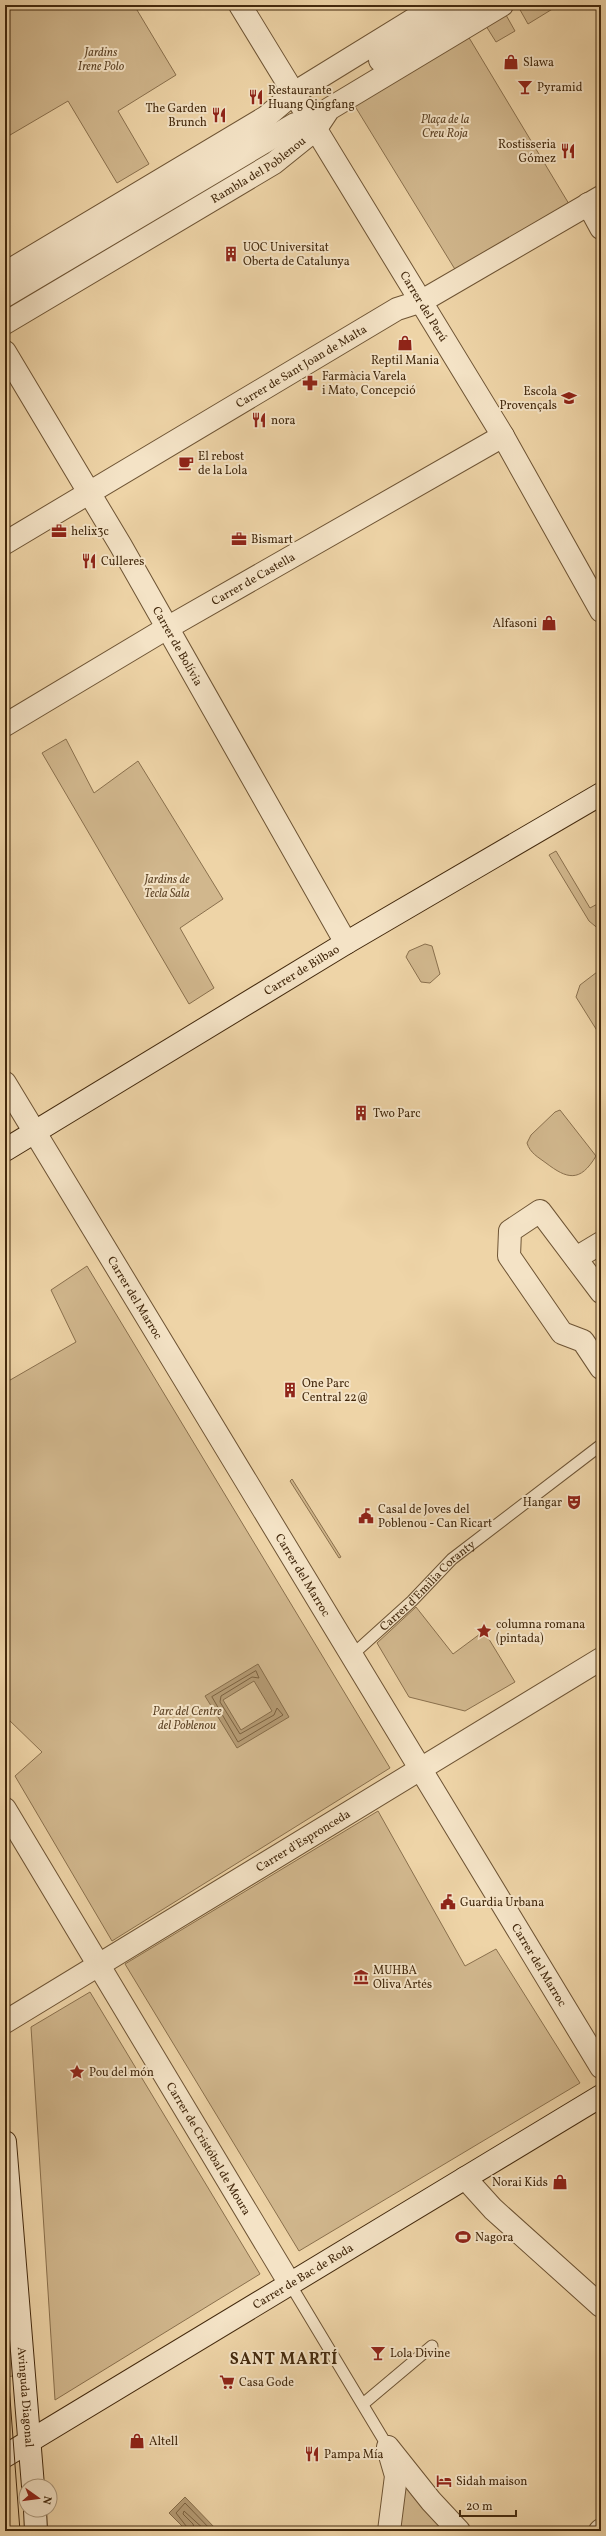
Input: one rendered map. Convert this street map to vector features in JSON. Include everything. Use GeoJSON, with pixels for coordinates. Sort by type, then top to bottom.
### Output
{"type":"FeatureCollection","features":[{"type":"Feature","properties":{"kind":"street","name":"Carrer del Perú"},"geometry":{"type":"LineString","coordinates":[[240,5],[294,94],[305,127],[333,154],[503,436],[601,611]]}},
{"type":"Feature","properties":{"kind":"street"},"geometry":{"type":"LineString","coordinates":[[5,273],[266,117],[294,94],[437,5]]}},
{"type":"Feature","properties":{"kind":"street"},"geometry":{"type":"LineString","coordinates":[[316,99],[471,5]]}},
{"type":"Feature","properties":{"kind":"street","name":"Rambla del Poblenou"},"geometry":{"type":"LineString","coordinates":[[5,296],[305,127],[329,109],[502,5]]}},
{"type":"Feature","properties":{"kind":"street","name":"Rambla del Poblenou"},"geometry":{"type":"LineString","coordinates":[[5,323],[274,163],[305,127]]}},
{"type":"Feature","properties":{"kind":"street"},"geometry":{"type":"LineString","coordinates":[[594,200],[601,228]]}},
{"type":"Feature","properties":{"kind":"street","name":"Carrer de Sant Joan de Malta"},"geometry":{"type":"LineString","coordinates":[[5,543],[88,491],[397,309],[422,301],[594,200]]}},
{"type":"Feature","properties":{"kind":"street","name":"Carrer de Bolívia"},"geometry":{"type":"LineString","coordinates":[[5,352],[88,491],[346,943]]}},
{"type":"Feature","properties":{"kind":"street","name":"Carrer de Castella"},"geometry":{"type":"LineString","coordinates":[[5,725],[167,628],[503,436]]}},
{"type":"Feature","properties":{"kind":"street","name":"Carrer de Bilbao"},"geometry":{"type":"LineString","coordinates":[[5,1150],[346,943],[601,794]]}},
{"type":"Feature","properties":{"kind":"street","name":"Carrer del Marroc"},"geometry":{"type":"LineString","coordinates":[[5,1083],[601,2067]]}},
{"type":"Feature","properties":{"kind":"street"},"geometry":{"type":"LineString","coordinates":[[601,1292],[540,1211],[510,1231],[509,1256],[562,1333],[582,1341],[594,1342],[601,1368]]}},
{"type":"Feature","properties":{"kind":"street"},"geometry":{"type":"LineString","coordinates":[[576,1258],[601,1243]]}},
{"type":"Feature","properties":{"kind":"street","name":"Carrer d'Espronceda"},"geometry":{"type":"LineString","coordinates":[[5,2022],[601,1659]]}},
{"type":"Feature","properties":{"kind":"street","name":"Carrer de Cristóbal de Moura"},"geometry":{"type":"LineString","coordinates":[[5,1809],[97,1966],[290,2284]]}},
{"type":"Feature","properties":{"kind":"street","name":"Carrer de Bac de Roda"},"geometry":{"type":"LineString","coordinates":[[5,2456],[601,2096]]}},
{"type":"Feature","properties":{"kind":"street","name":"Avinguda Diagonal"},"geometry":{"type":"LineString","coordinates":[[5,2142],[32,2478]]}},
{"type":"Feature","properties":{"kind":"street"},"geometry":{"type":"LineString","coordinates":[[465,2178],[493,2209],[601,2306]]}},
{"type":"Feature","properties":{"kind":"street","name":"Carrer de Cristóbal de Moura"},"geometry":{"type":"LineString","coordinates":[[388,2447],[396,2476],[389,2531]]}},
{"type":"Feature","properties":{"kind":"street","name":"Carrer de Cristóbal de Moura"},"geometry":{"type":"LineString","coordinates":[[388,2447],[431,2501],[458,2531]]}},
{"type":"Feature","properties":{"kind":"street"},"geometry":{"type":"LineString","coordinates":[[35,2518],[36,2531]]}},
{"type":"Feature","properties":{"kind":"lane","name":"Carrer d'Emilia Coranty"},"geometry":{"type":"LineString","coordinates":[[351,1656],[412,1602],[452,1559],[601,1445]]}},
{"type":"Feature","properties":{"kind":"lane","name":"Carrer de Cristóbal de Moura"},"geometry":{"type":"LineString","coordinates":[[290,2284],[388,2447]]}},
{"type":"Feature","properties":{"kind":"lane"},"geometry":{"type":"LineString","coordinates":[[363,2404],[432,2346]]}},
{"type":"Feature","properties":{"kind":"green space","name":"Jardins Irene Polo"},"geometry":{"type":"Polygon","coordinates":[[[5,5],[134,5],[176,75],[118,111],[149,164],[117,183],[68,101],[5,138],[5,5]]]}},
{"type":"Feature","properties":{"kind":"green space"},"geometry":{"type":"Polygon","coordinates":[[[524,5],[559,5],[528,24],[519,8],[524,5]]]}},
{"type":"Feature","properties":{"kind":"green space"},"geometry":{"type":"Polygon","coordinates":[[[506,15],[515,31],[496,42],[486,26],[506,15]]]}},
{"type":"Feature","properties":{"kind":"green space","name":"Plaça de la Creu Roja"},"geometry":{"type":"Polygon","coordinates":[[[468,36],[569,204],[456,271],[353,103],[468,36]]]}},
{"type":"Feature","properties":{"kind":"green space","name":"Jardins de Tecla Sala"},"geometry":{"type":"Polygon","coordinates":[[[66,739],[94,793],[138,761],[223,899],[180,928],[214,988],[189,1004],[42,753],[66,739]]]}},
{"type":"Feature","properties":{"kind":"green space"},"geometry":{"type":"Polygon","coordinates":[[[556,851],[590,908],[601,902],[601,931],[589,921],[549,855],[556,851]]]}},
{"type":"Feature","properties":{"kind":"green space"},"geometry":{"type":"Polygon","coordinates":[[[425,944],[432,946],[440,974],[430,983],[421,982],[406,957],[409,951],[425,944]]]}},
{"type":"Feature","properties":{"kind":"green space"},"geometry":{"type":"Polygon","coordinates":[[[601,969],[601,1037],[576,997],[580,985],[601,969]]]}},
{"type":"Feature","properties":{"kind":"green space"},"geometry":{"type":"Polygon","coordinates":[[[560,1110],[596,1156],[584,1171],[573,1176],[567,1175],[554,1168],[530,1150],[527,1143],[531,1135],[555,1112],[560,1110]]]}},
{"type":"Feature","properties":{"kind":"green space","name":"Parc del Centre del Poblenou"},"geometry":{"type":"Polygon","coordinates":[[[87,1266],[390,1768],[112,1941],[15,1776],[42,1752],[7,1718],[5,1694],[5,1383],[76,1342],[51,1290],[87,1266]]]}},
{"type":"Feature","properties":{"kind":"green space"},"geometry":{"type":"Polygon","coordinates":[[[292,1479],[341,1557],[339,1558],[290,1481],[292,1479]]]}},
{"type":"Feature","properties":{"kind":"green space"},"geometry":{"type":"Polygon","coordinates":[[[416,1607],[453,1654],[484,1631],[515,1682],[465,1711],[409,1697],[377,1643],[416,1607]]]}},
{"type":"Feature","properties":{"kind":"green space"},"geometry":{"type":"Polygon","coordinates":[[[378,1811],[465,1966],[496,1949],[580,2083],[299,2251],[125,1964],[378,1811]]]}},
{"type":"Feature","properties":{"kind":"green space"},"geometry":{"type":"Polygon","coordinates":[[[90,1992],[260,2274],[55,2400],[31,2027],[90,1992]]]}},
{"type":"Feature","properties":{"kind":"green space"},"geometry":{"type":"Polygon","coordinates":[[[5,2268],[13,2376],[5,2377],[5,2268]]]}},
{"type":"Feature","properties":{"kind":"green space"},"geometry":{"type":"Polygon","coordinates":[[[402,2474],[454,2531],[392,2531],[402,2474]]]}},
{"type":"Feature","properties":{"kind":"water"},"geometry":{"type":"Polygon","coordinates":[[[258,1664],[289,1717],[237,1748],[205,1696],[258,1664]],[[254,1681],[223,1700],[241,1730],[272,1711],[254,1681]]]}},
{"type":"Feature","properties":{"kind":"water"},"geometry":{"type":"Polygon","coordinates":[[[185,2497],[216,2529],[214,2531],[187,2531],[169,2513],[185,2497]]]}},
{"type":"Feature","properties":{"kind":"tram line"},"geometry":{"type":"LineString","coordinates":[[5,2332],[20,2531]]}},
{"type":"Feature","properties":{"kind":"place","name":"Slawa"},"geometry":{"type":"Point","coordinates":[511,62]}},
{"type":"Feature","properties":{"kind":"place","name":"Pyramid"},"geometry":{"type":"Point","coordinates":[525,87]}},
{"type":"Feature","properties":{"kind":"place","name":"Restaurante Huang Qingfang"},"geometry":{"type":"Point","coordinates":[256,97]}},
{"type":"Feature","properties":{"kind":"place","name":"The Garden Brunch"},"geometry":{"type":"Point","coordinates":[219,115]}},
{"type":"Feature","properties":{"kind":"place","name":"Rostisseria Gómez"},"geometry":{"type":"Point","coordinates":[568,151]}},
{"type":"Feature","properties":{"kind":"place","name":"UOC Universitat Oberta de Catalunya"},"geometry":{"type":"Point","coordinates":[231,254]}},
{"type":"Feature","properties":{"kind":"place","name":"Reptil Mania"},"geometry":{"type":"Point","coordinates":[405,343]}},
{"type":"Feature","properties":{"kind":"place","name":"Farmàcia Varela i Mato, Concepció"},"geometry":{"type":"Point","coordinates":[310,383]}},
{"type":"Feature","properties":{"kind":"place","name":"Escola Provençals"},"geometry":{"type":"Point","coordinates":[569,398]}},
{"type":"Feature","properties":{"kind":"place","name":"nora"},"geometry":{"type":"Point","coordinates":[259,420]}},
{"type":"Feature","properties":{"kind":"place","name":"El rebost de la Lola"},"geometry":{"type":"Point","coordinates":[186,463]}},
{"type":"Feature","properties":{"kind":"place","name":"helix3c"},"geometry":{"type":"Point","coordinates":[59,531]}},
{"type":"Feature","properties":{"kind":"place","name":"Bismart"},"geometry":{"type":"Point","coordinates":[239,539]}},
{"type":"Feature","properties":{"kind":"place","name":"Culleres"},"geometry":{"type":"Point","coordinates":[89,561]}},
{"type":"Feature","properties":{"kind":"place","name":"Alfasoni"},"geometry":{"type":"Point","coordinates":[549,623]}},
{"type":"Feature","properties":{"kind":"place","name":"Two Parc"},"geometry":{"type":"Point","coordinates":[361,1113]}},
{"type":"Feature","properties":{"kind":"place","name":"One Parc Central 22@"},"geometry":{"type":"Point","coordinates":[290,1390]}},
{"type":"Feature","properties":{"kind":"place","name":"Hangar"},"geometry":{"type":"Point","coordinates":[574,1502]}},
{"type":"Feature","properties":{"kind":"place","name":"Casal de Joves del Poblenou - Can Ricart"},"geometry":{"type":"Point","coordinates":[366,1516]}},
{"type":"Feature","properties":{"kind":"place","name":"columna romana (pintada)"},"geometry":{"type":"Point","coordinates":[484,1631]}},
{"type":"Feature","properties":{"kind":"place","name":"Guardia Urbana"},"geometry":{"type":"Point","coordinates":[448,1902]}},
{"type":"Feature","properties":{"kind":"place","name":"MUHBA Oliva Artés"},"geometry":{"type":"Point","coordinates":[361,1977]}},
{"type":"Feature","properties":{"kind":"place","name":"Pou del món"},"geometry":{"type":"Point","coordinates":[77,2072]}},
{"type":"Feature","properties":{"kind":"place","name":"Norai Kids"},"geometry":{"type":"Point","coordinates":[560,2182]}},
{"type":"Feature","properties":{"kind":"place","name":"Nagora"},"geometry":{"type":"Point","coordinates":[463,2237]}},
{"type":"Feature","properties":{"kind":"place","name":"Lola Divine"},"geometry":{"type":"Point","coordinates":[378,2353]}},
{"type":"Feature","properties":{"kind":"place","name":"Casa Gode"},"geometry":{"type":"Point","coordinates":[227,2382]}},
{"type":"Feature","properties":{"kind":"place","name":"Altell"},"geometry":{"type":"Point","coordinates":[137,2441]}},
{"type":"Feature","properties":{"kind":"place","name":"Pampa Mía"},"geometry":{"type":"Point","coordinates":[312,2454]}},
{"type":"Feature","properties":{"kind":"place","name":"Sidah maison"},"geometry":{"type":"Point","coordinates":[444,2481]}},
{"type":"Feature","properties":{"kind":"district","name":"SANT MARTÍ"},"geometry":{"type":"Point","coordinates":[284,2358]}}]}
